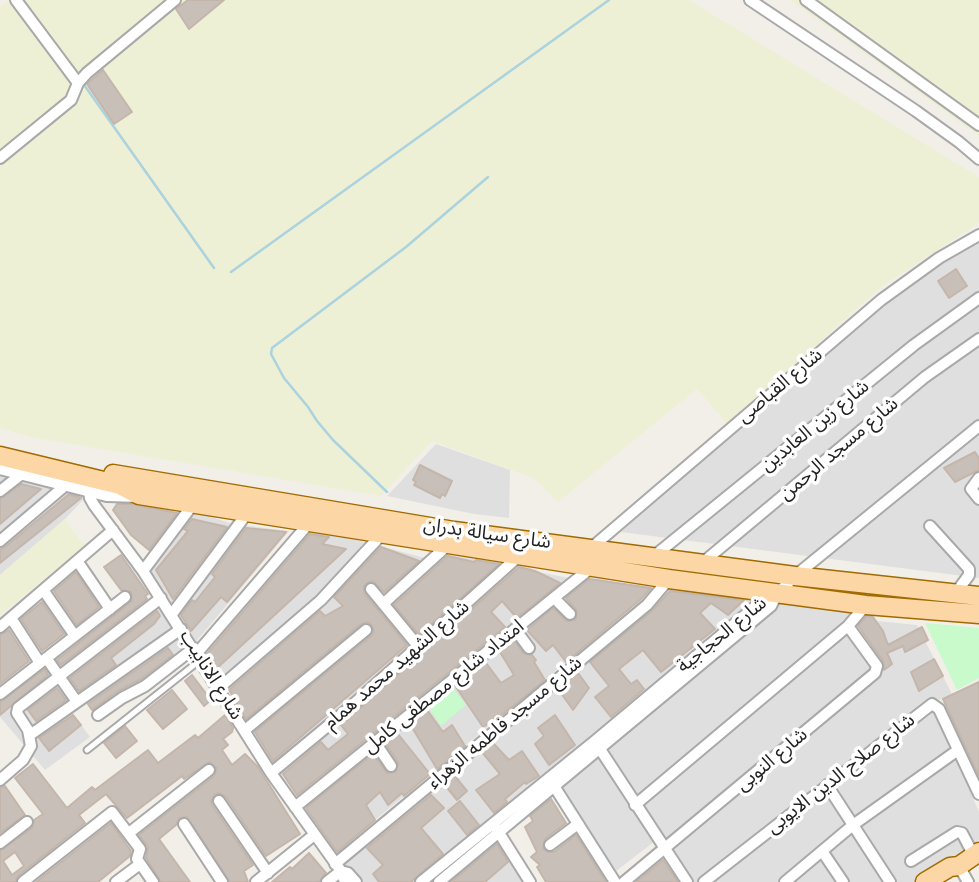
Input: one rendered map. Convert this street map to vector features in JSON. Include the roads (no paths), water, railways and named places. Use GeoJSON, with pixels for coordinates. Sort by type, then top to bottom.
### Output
{"type":"FeatureCollection","features":[{"type":"Feature","properties":{"kind":"main road","name":"شارع سيالة بدران"},"geometry":{"type":"LineString","coordinates":[[0,446],[128,478],[282,510],[454,531],[592,558],[669,579],[866,605],[979,614]]}},
{"type":"Feature","properties":{"kind":"main road","name":"شارع سيالة بدران"},"geometry":{"type":"LineString","coordinates":[[0,457],[88,484],[120,485],[139,495],[248,512],[282,510],[310,522],[520,555],[653,557],[979,596]]}},
{"type":"Feature","properties":{"kind":"main road"},"geometry":{"type":"LineString","coordinates":[[948,882],[964,874],[977,854]]}},
{"type":"Feature","properties":{"kind":"main road"},"geometry":{"type":"LineString","coordinates":[[925,882],[950,867],[964,874]]}},
{"type":"Feature","properties":{"kind":"street"},"geometry":{"type":"LineString","coordinates":[[16,0],[78,83]]}},
{"type":"Feature","properties":{"kind":"street"},"geometry":{"type":"LineString","coordinates":[[0,158],[71,100],[78,83],[87,73],[175,0]]}},
{"type":"Feature","properties":{"kind":"street"},"geometry":{"type":"LineString","coordinates":[[750,0],[938,126],[979,159]]}},
{"type":"Feature","properties":{"kind":"street"},"geometry":{"type":"LineString","coordinates":[[806,0],[979,125]]}},
{"type":"Feature","properties":{"kind":"street","name":"شارع القباصى"},"geometry":{"type":"LineString","coordinates":[[592,558],[881,300],[939,258],[979,235]]}},
{"type":"Feature","properties":{"kind":"street","name":"شارع زين العابدين"},"geometry":{"type":"LineString","coordinates":[[653,557],[914,345],[979,298]]}},
{"type":"Feature","properties":{"kind":"street","name":"شارع مسجد الرحمن"},"geometry":{"type":"LineString","coordinates":[[701,564],[925,377],[979,339]]}},
{"type":"Feature","properties":{"kind":"street","name":"شارع الحجاجية"},"geometry":{"type":"LineString","coordinates":[[439,882],[496,828],[763,600],[778,594],[795,576],[979,426]]}},
{"type":"Feature","properties":{"kind":"street","name":"شارع سيالة بدران"},"geometry":{"type":"LineString","coordinates":[[0,467],[67,485],[88,484]]}},
{"type":"Feature","properties":{"kind":"street"},"geometry":{"type":"LineString","coordinates":[[0,491],[23,473]]}},
{"type":"Feature","properties":{"kind":"street"},"geometry":{"type":"LineString","coordinates":[[979,478],[971,489],[979,499]]}},
{"type":"Feature","properties":{"kind":"street","name":"شارع الانابيب"},"geometry":{"type":"LineString","coordinates":[[88,484],[94,505],[172,614],[271,773],[340,872],[348,873],[356,882]]}},
{"type":"Feature","properties":{"kind":"street"},"geometry":{"type":"LineString","coordinates":[[0,541],[67,485]]}},
{"type":"Feature","properties":{"kind":"street"},"geometry":{"type":"LineString","coordinates":[[143,571],[194,503]]}},
{"type":"Feature","properties":{"kind":"street"},"geometry":{"type":"LineString","coordinates":[[172,614],[248,512]]}},
{"type":"Feature","properties":{"kind":"street"},"geometry":{"type":"LineString","coordinates":[[98,715],[197,654],[310,522]]}},
{"type":"Feature","properties":{"kind":"street"},"geometry":{"type":"LineString","coordinates":[[930,526],[969,569],[969,575],[955,594]]}},
{"type":"Feature","properties":{"kind":"street"},"geometry":{"type":"LineString","coordinates":[[0,627],[113,530]]}},
{"type":"Feature","properties":{"kind":"street"},"geometry":{"type":"LineString","coordinates":[[219,688],[321,600],[383,533]]}},
{"type":"Feature","properties":{"kind":"street"},"geometry":{"type":"LineString","coordinates":[[383,604],[449,544]]}},
{"type":"Feature","properties":{"kind":"street","name":"شارع الشهيد محمد همام"},"geometry":{"type":"LineString","coordinates":[[271,773],[520,555]]}},
{"type":"Feature","properties":{"kind":"street","name":"امتداد شارع مصطفى كامل"},"geometry":{"type":"LineString","coordinates":[[295,807],[554,598],[592,558]]}},
{"type":"Feature","properties":{"kind":"street"},"geometry":{"type":"LineString","coordinates":[[78,562],[110,609]]}},
{"type":"Feature","properties":{"kind":"street","name":"شارع مسجد فاطمه الزهراء"},"geometry":{"type":"LineString","coordinates":[[327,882],[647,605],[669,579]]}},
{"type":"Feature","properties":{"kind":"street"},"geometry":{"type":"LineString","coordinates":[[371,589],[418,646]]}},
{"type":"Feature","properties":{"kind":"street"},"geometry":{"type":"LineString","coordinates":[[44,591],[75,636]]}},
{"type":"Feature","properties":{"kind":"street"},"geometry":{"type":"LineString","coordinates":[[2,689],[43,661],[125,597]]}},
{"type":"Feature","properties":{"kind":"street"},"geometry":{"type":"LineString","coordinates":[[0,780],[28,753],[31,746],[30,735],[18,716],[18,708],[161,598]]}},
{"type":"Feature","properties":{"kind":"street"},"geometry":{"type":"LineString","coordinates":[[554,598],[570,614]]}},
{"type":"Feature","properties":{"kind":"street"},"geometry":{"type":"LineString","coordinates":[[635,805],[848,626],[866,605]]}},
{"type":"Feature","properties":{"kind":"street"},"geometry":{"type":"LineString","coordinates":[[11,618],[77,702]]}},
{"type":"Feature","properties":{"kind":"street","name":"شارع النوبى"},"geometry":{"type":"LineString","coordinates":[[624,882],[875,673],[877,666],[848,626]]}},
{"type":"Feature","properties":{"kind":"street"},"geometry":{"type":"LineString","coordinates":[[30,735],[181,629]]}},
{"type":"Feature","properties":{"kind":"street"},"geometry":{"type":"LineString","coordinates":[[515,629],[529,648]]}},
{"type":"Feature","properties":{"kind":"street"},"geometry":{"type":"LineString","coordinates":[[245,730],[366,630]]}},
{"type":"Feature","properties":{"kind":"street","name":"شارع صلاح الدين الايوبى"},"geometry":{"type":"LineString","coordinates":[[704,882],[932,704],[939,709],[979,794]]}},
{"type":"Feature","properties":{"kind":"street"},"geometry":{"type":"LineString","coordinates":[[374,742],[390,766]]}},
{"type":"Feature","properties":{"kind":"street"},"geometry":{"type":"LineString","coordinates":[[597,744],[687,882]]}},
{"type":"Feature","properties":{"kind":"street","name":"شارع الحجاجية"},"geometry":{"type":"LineString","coordinates":[[421,882],[554,786],[597,744]]}},
{"type":"Feature","properties":{"kind":"street"},"geometry":{"type":"LineString","coordinates":[[785,882],[853,825],[958,750]]}},
{"type":"Feature","properties":{"kind":"street"},"geometry":{"type":"LineString","coordinates":[[129,833],[209,770]]}},
{"type":"Feature","properties":{"kind":"street"},"geometry":{"type":"LineString","coordinates":[[827,785],[890,882]]}},
{"type":"Feature","properties":{"kind":"street"},"geometry":{"type":"LineString","coordinates":[[554,786],[615,882]]}},
{"type":"Feature","properties":{"kind":"street"},"geometry":{"type":"LineString","coordinates":[[219,801],[268,873]]}},
{"type":"Feature","properties":{"kind":"street"},"geometry":{"type":"LineString","coordinates":[[23,882],[112,812],[141,849],[136,857],[153,882]]}},
{"type":"Feature","properties":{"kind":"street"},"geometry":{"type":"LineString","coordinates":[[0,843],[27,822]]}},
{"type":"Feature","properties":{"kind":"street"},"geometry":{"type":"LineString","coordinates":[[184,824],[222,882]]}},
{"type":"Feature","properties":{"kind":"street"},"geometry":{"type":"LineString","coordinates":[[550,845],[578,824]]}},
{"type":"Feature","properties":{"kind":"street"},"geometry":{"type":"LineString","coordinates":[[496,828],[530,882]]}},
{"type":"Feature","properties":{"kind":"street"},"geometry":{"type":"LineString","coordinates":[[911,861],[957,832],[962,833],[977,854]]}},
{"type":"Feature","properties":{"kind":"street"},"geometry":{"type":"LineString","coordinates":[[256,882],[314,835]]}},
{"type":"Feature","properties":{"kind":"street"},"geometry":{"type":"LineString","coordinates":[[822,851],[843,882]]}},
{"type":"Feature","properties":{"kind":"street"},"geometry":{"type":"LineString","coordinates":[[117,882],[139,864]]}},
{"type":"Feature","properties":{"kind":"lane"},"geometry":{"type":"LineString","coordinates":[[87,750],[197,654]]}},
{"type":"Feature","properties":{"kind":"waterway"},"geometry":{"type":"LineString","coordinates":[[23,0],[33,14]]}},
{"type":"Feature","properties":{"kind":"waterway"},"geometry":{"type":"LineString","coordinates":[[231,272],[609,0]]}},
{"type":"Feature","properties":{"kind":"waterway"},"geometry":{"type":"LineString","coordinates":[[82,82],[214,268]]}},
{"type":"Feature","properties":{"kind":"waterway"},"geometry":{"type":"LineString","coordinates":[[387,492],[317,421],[284,378],[271,354],[272,348],[406,247],[488,177]]}}]}
